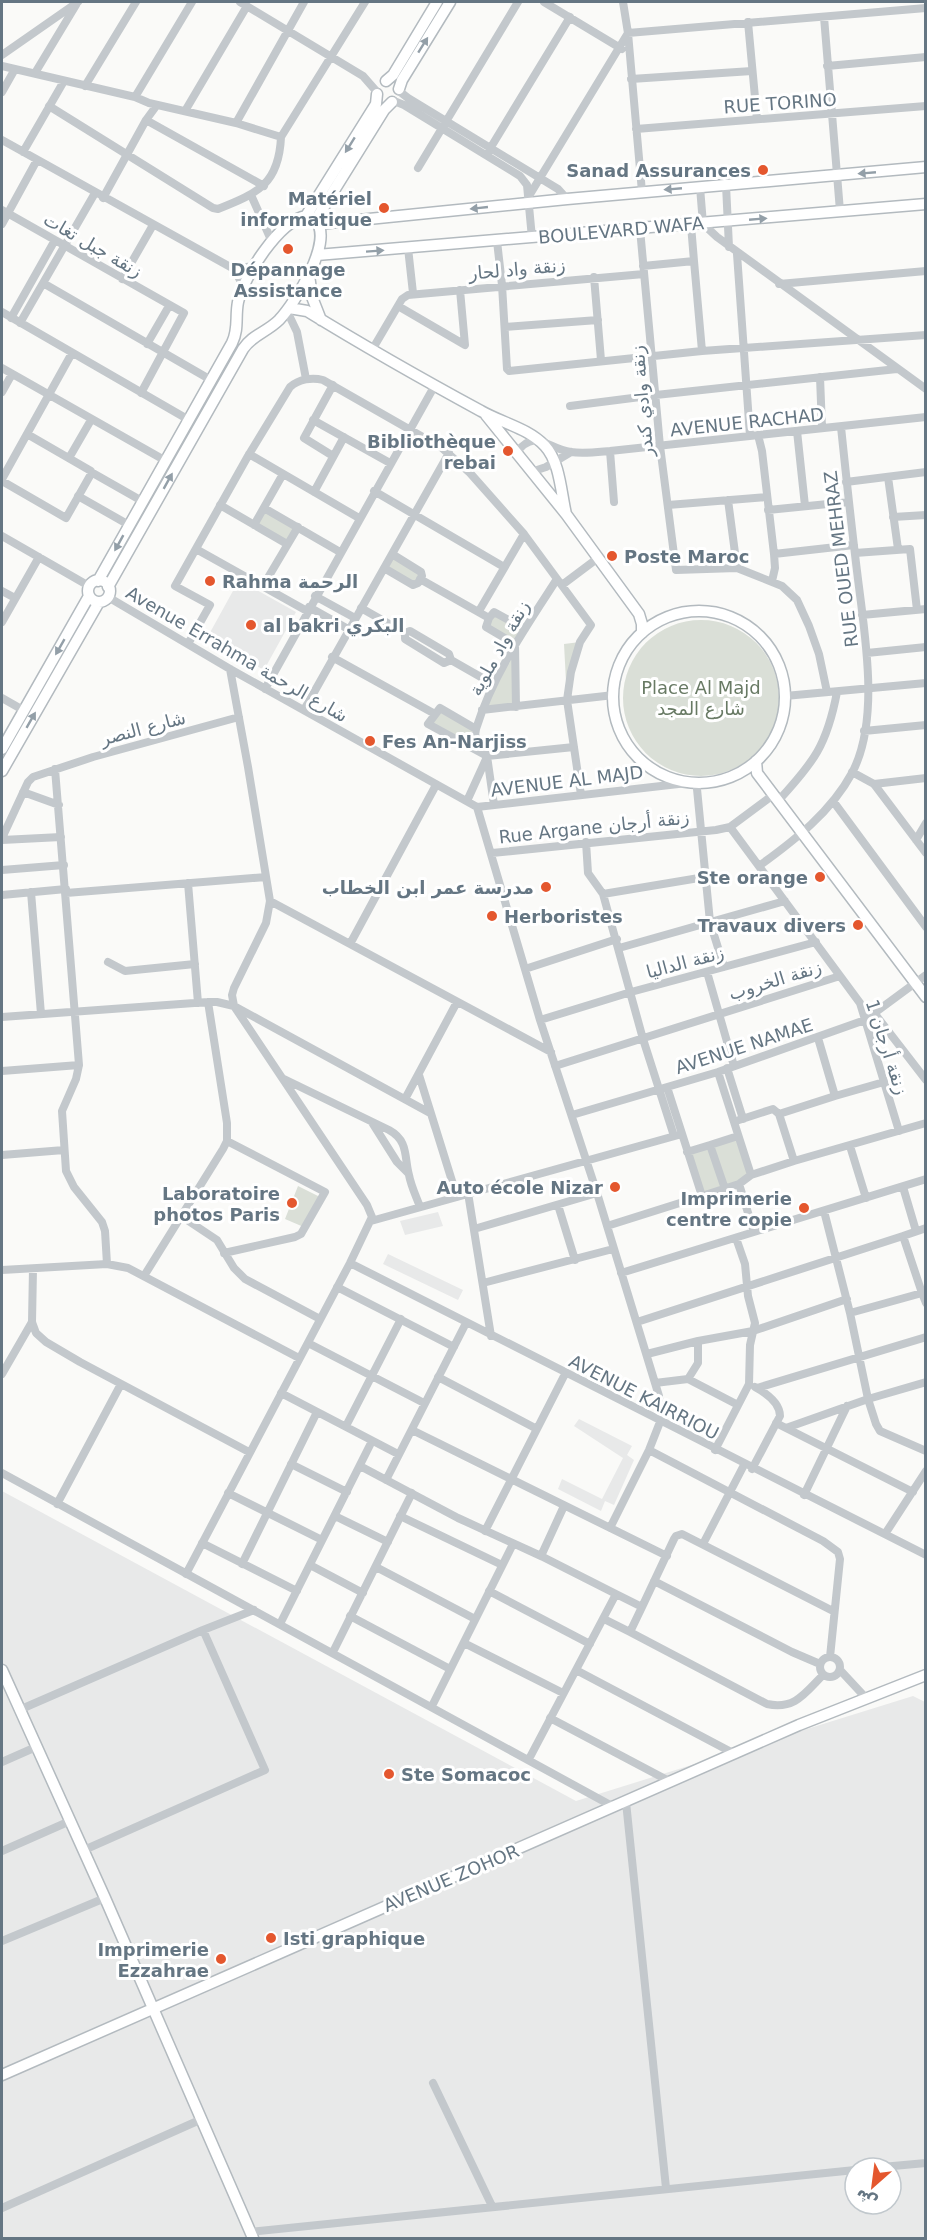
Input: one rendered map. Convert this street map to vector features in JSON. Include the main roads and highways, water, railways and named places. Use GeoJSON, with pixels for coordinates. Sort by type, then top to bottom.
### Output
{"type":"FeatureCollection","features":[{"type":"Feature","properties":{"kind":"place","name":"Sanad Assurances"},"geometry":{"type":"Point","coordinates":[763,170]}},
{"type":"Feature","properties":{"kind":"place","name":"Matériel informatique"},"geometry":{"type":"Point","coordinates":[384,208]}},
{"type":"Feature","properties":{"kind":"place","name":"Dépannage Assistance"},"geometry":{"type":"Point","coordinates":[288,249]}},
{"type":"Feature","properties":{"kind":"place","name":"Bibliothèque rebai"},"geometry":{"type":"Point","coordinates":[508,451]}},
{"type":"Feature","properties":{"kind":"place","name":"Poste Maroc"},"geometry":{"type":"Point","coordinates":[612,556]}},
{"type":"Feature","properties":{"kind":"place","name":"Rahma الرحمة"},"geometry":{"type":"Point","coordinates":[210,581]}},
{"type":"Feature","properties":{"kind":"place","name":"al bakri البكري"},"geometry":{"type":"Point","coordinates":[251,625]}},
{"type":"Feature","properties":{"kind":"place","name":"Fes An-Narjiss"},"geometry":{"type":"Point","coordinates":[370,741]}},
{"type":"Feature","properties":{"kind":"place","name":"Ste orange"},"geometry":{"type":"Point","coordinates":[820,877]}},
{"type":"Feature","properties":{"kind":"place","name":"مدرسة عمر ابن الخطاب"},"geometry":{"type":"Point","coordinates":[546,887]}},
{"type":"Feature","properties":{"kind":"place","name":"Herboristes"},"geometry":{"type":"Point","coordinates":[492,916]}},
{"type":"Feature","properties":{"kind":"place","name":"Travaux divers"},"geometry":{"type":"Point","coordinates":[858,925]}},
{"type":"Feature","properties":{"kind":"place","name":"Auto école Nizar"},"geometry":{"type":"Point","coordinates":[615,1187]}},
{"type":"Feature","properties":{"kind":"place","name":"Laboratoire photos Paris"},"geometry":{"type":"Point","coordinates":[292,1203]}},
{"type":"Feature","properties":{"kind":"place","name":"Imprimerie centre copie"},"geometry":{"type":"Point","coordinates":[804,1208]}},
{"type":"Feature","properties":{"kind":"place","name":"Ste Somacoc"},"geometry":{"type":"Point","coordinates":[389,1774]}},
{"type":"Feature","properties":{"kind":"place","name":"Isti graphique"},"geometry":{"type":"Point","coordinates":[271,1938]}},
{"type":"Feature","properties":{"kind":"place","name":"Imprimerie Ezzahrae"},"geometry":{"type":"Point","coordinates":[221,1959]}},
{"type":"Feature","properties":{"kind":"park label","name":"Place Al Majd شارع المجد"},"geometry":{"type":"Point","coordinates":[701,697]}}]}
